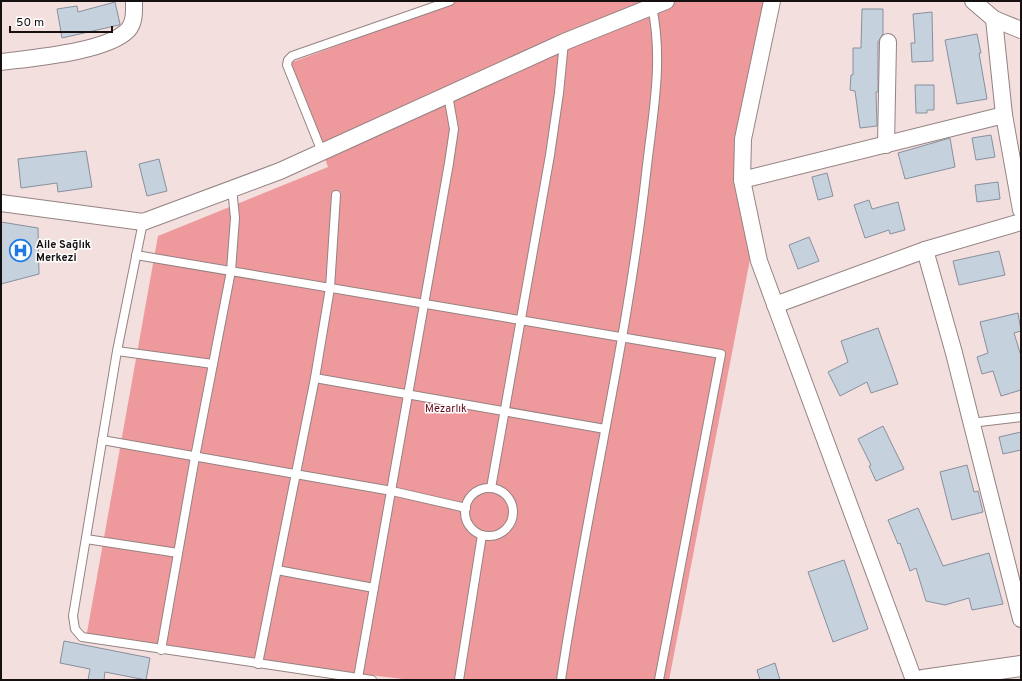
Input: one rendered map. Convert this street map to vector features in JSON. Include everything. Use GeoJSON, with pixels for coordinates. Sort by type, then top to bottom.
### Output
{"type":"FeatureCollection","features":[{"type":"Feature","properties":{"kind":"street"},"geometry":{"type":"LineString","coordinates":[[1,62],[99,46],[118,38],[128,30],[133,21],[134,1]]}},
{"type":"Feature","properties":{"kind":"street"},"geometry":{"type":"LineString","coordinates":[[772,1],[743,139],[742,180],[759,261],[914,680]]}},
{"type":"Feature","properties":{"kind":"street"},"geometry":{"type":"LineString","coordinates":[[973,1],[994,19],[1021,30]]}},
{"type":"Feature","properties":{"kind":"street"},"geometry":{"type":"LineString","coordinates":[[1,203],[143,222],[280,171],[564,42],[659,4]]}},
{"type":"Feature","properties":{"kind":"street"},"geometry":{"type":"LineString","coordinates":[[994,19],[1004,115],[1018,176],[1021,210]]}},
{"type":"Feature","properties":{"kind":"street"},"geometry":{"type":"LineString","coordinates":[[886,145],[888,42]]}},
{"type":"Feature","properties":{"kind":"street"},"geometry":{"type":"LineString","coordinates":[[742,180],[1004,115]]}},
{"type":"Feature","properties":{"kind":"street"},"geometry":{"type":"LineString","coordinates":[[775,305],[925,250],[1021,222]]}},
{"type":"Feature","properties":{"kind":"street"},"geometry":{"type":"LineString","coordinates":[[925,250],[1021,619]]}},
{"type":"Feature","properties":{"kind":"street"},"geometry":{"type":"LineString","coordinates":[[923,680],[1021,666]]}},
{"type":"Feature","properties":{"kind":"lane"},"geometry":{"type":"LineString","coordinates":[[322,152],[287,65],[288,60],[292,56],[450,1]]}},
{"type":"Feature","properties":{"kind":"lane"},"geometry":{"type":"LineString","coordinates":[[561,680],[573,596],[622,337],[641,214],[655,91],[656,42],[659,4]]}},
{"type":"Feature","properties":{"kind":"lane"},"geometry":{"type":"LineString","coordinates":[[491,488],[550,155],[559,93],[564,42]]}},
{"type":"Feature","properties":{"kind":"lane"},"geometry":{"type":"LineString","coordinates":[[358,678],[425,304],[454,129],[448,95]]}},
{"type":"Feature","properties":{"kind":"lane"},"geometry":{"type":"LineString","coordinates":[[161,650],[195,457],[231,271],[235,218],[232,188]]}},
{"type":"Feature","properties":{"kind":"lane"},"geometry":{"type":"LineString","coordinates":[[258,664],[316,378],[330,288],[336,195]]}},
{"type":"Feature","properties":{"kind":"lane"},"geometry":{"type":"LineString","coordinates":[[143,222],[117,351],[73,616],[73,623],[78,634],[82,637],[161,650],[372,680]]}},
{"type":"Feature","properties":{"kind":"lane"},"geometry":{"type":"LineString","coordinates":[[136,255],[721,354],[659,680]]}},
{"type":"Feature","properties":{"kind":"lane"},"geometry":{"type":"LineString","coordinates":[[117,351],[213,364]]}},
{"type":"Feature","properties":{"kind":"lane"},"geometry":{"type":"LineString","coordinates":[[316,378],[605,429]]}},
{"type":"Feature","properties":{"kind":"lane"},"geometry":{"type":"LineString","coordinates":[[971,423],[1021,417]]}},
{"type":"Feature","properties":{"kind":"lane"},"geometry":{"type":"LineString","coordinates":[[102,440],[392,491],[466,508]]}},
{"type":"Feature","properties":{"kind":"lane"},"geometry":{"type":"LineString","coordinates":[[491,488],[504,493],[508,498],[512,504],[513,518],[506,530],[501,533],[488,536],[482,535],[471,528],[467,522],[466,508],[472,496],[484,489],[491,488]]}},
{"type":"Feature","properties":{"kind":"lane"},"geometry":{"type":"LineString","coordinates":[[459,680],[482,535]]}},
{"type":"Feature","properties":{"kind":"lane"},"geometry":{"type":"LineString","coordinates":[[86,539],[178,553]]}},
{"type":"Feature","properties":{"kind":"lane"},"geometry":{"type":"LineString","coordinates":[[277,570],[374,588]]}},
{"type":"Feature","properties":{"kind":"green space","name":"Mezarlık"},"geometry":{"type":"Polygon","coordinates":[[[458,1],[771,1],[741,139],[752,249],[669,680],[411,680],[161,650],[86,638],[158,236],[328,167],[290,63],[458,1]]]}},
{"type":"Feature","properties":{"kind":"building"},"geometry":{"type":"Polygon","coordinates":[[[115,2],[119,25],[62,38],[57,9],[77,6],[78,12],[115,2]]]}},
{"type":"Feature","properties":{"kind":"building"},"geometry":{"type":"Polygon","coordinates":[[[862,9],[883,9],[883,34],[878,42],[878,92],[876,92],[877,126],[860,128],[855,91],[850,90],[851,75],[853,75],[853,48],[861,48],[862,9]]]}},
{"type":"Feature","properties":{"kind":"building"},"geometry":{"type":"Polygon","coordinates":[[[932,12],[933,61],[912,62],[911,43],[915,43],[913,14],[932,12]]]}},
{"type":"Feature","properties":{"kind":"building"},"geometry":{"type":"Polygon","coordinates":[[[977,34],[987,99],[957,104],[945,40],[977,34]]]}},
{"type":"Feature","properties":{"kind":"building"},"geometry":{"type":"Polygon","coordinates":[[[915,85],[934,85],[934,110],[927,110],[927,113],[916,113],[915,85]]]}},
{"type":"Feature","properties":{"kind":"building"},"geometry":{"type":"Polygon","coordinates":[[[991,135],[995,157],[976,160],[972,138],[991,135]]]}},
{"type":"Feature","properties":{"kind":"building"},"geometry":{"type":"Polygon","coordinates":[[[950,138],[955,167],[905,179],[898,153],[950,138]]]}},
{"type":"Feature","properties":{"kind":"building"},"geometry":{"type":"Polygon","coordinates":[[[86,151],[92,187],[58,192],[57,183],[21,188],[18,159],[86,151]]]}},
{"type":"Feature","properties":{"kind":"building"},"geometry":{"type":"Polygon","coordinates":[[[159,159],[167,191],[147,196],[139,164],[159,159]]]}},
{"type":"Feature","properties":{"kind":"building"},"geometry":{"type":"Polygon","coordinates":[[[827,173],[833,196],[818,200],[812,177],[827,173]]]}},
{"type":"Feature","properties":{"kind":"building"},"geometry":{"type":"Polygon","coordinates":[[[998,182],[1000,199],[977,202],[975,185],[998,182]]]}},
{"type":"Feature","properties":{"kind":"building"},"geometry":{"type":"Polygon","coordinates":[[[869,200],[872,209],[898,202],[905,230],[890,234],[889,230],[865,238],[854,205],[869,200]]]}},
{"type":"Feature","properties":{"kind":"building","name":"Aile Sağlık Merkezi"},"geometry":{"type":"Polygon","coordinates":[[[1,222],[38,228],[39,274],[1,284],[1,222]]]}},
{"type":"Feature","properties":{"kind":"building"},"geometry":{"type":"Polygon","coordinates":[[[809,237],[819,261],[798,269],[789,245],[809,237]]]}},
{"type":"Feature","properties":{"kind":"building"},"geometry":{"type":"Polygon","coordinates":[[[999,251],[1005,275],[959,285],[953,261],[999,251]]]}},
{"type":"Feature","properties":{"kind":"building"},"geometry":{"type":"Polygon","coordinates":[[[1018,313],[1021,331],[1014,333],[1021,356],[1021,390],[1001,396],[993,371],[982,374],[977,357],[988,353],[980,322],[1018,313]]]}},
{"type":"Feature","properties":{"kind":"building"},"geometry":{"type":"Polygon","coordinates":[[[878,328],[898,384],[871,393],[867,382],[840,396],[828,372],[848,362],[841,341],[878,328]]]}},
{"type":"Feature","properties":{"kind":"building"},"geometry":{"type":"Polygon","coordinates":[[[883,426],[904,469],[876,481],[869,466],[871,465],[858,439],[883,426]]]}},
{"type":"Feature","properties":{"kind":"building"},"geometry":{"type":"Polygon","coordinates":[[[1021,432],[1021,450],[1003,454],[999,437],[1021,432]]]}},
{"type":"Feature","properties":{"kind":"building"},"geometry":{"type":"Polygon","coordinates":[[[967,465],[974,492],[978,491],[983,512],[952,520],[940,472],[967,465]]]}},
{"type":"Feature","properties":{"kind":"building"},"geometry":{"type":"Polygon","coordinates":[[[918,508],[943,566],[989,553],[1003,604],[972,610],[969,598],[945,605],[926,601],[916,568],[910,571],[900,543],[898,544],[888,520],[918,508]]]}},
{"type":"Feature","properties":{"kind":"building"},"geometry":{"type":"Polygon","coordinates":[[[844,560],[868,629],[833,642],[808,572],[844,560]]]}},
{"type":"Feature","properties":{"kind":"building"},"geometry":{"type":"Polygon","coordinates":[[[64,641],[150,658],[146,680],[105,672],[104,680],[88,680],[90,669],[60,663],[64,641]]]}},
{"type":"Feature","properties":{"kind":"building"},"geometry":{"type":"Polygon","coordinates":[[[775,663],[780,680],[760,680],[757,670],[775,663]]]}},
{"type":"Feature","properties":{"kind":"place","name":"Aile Sağlık Merkezi"},"geometry":{"type":"Point","coordinates":[20,251]}}]}
